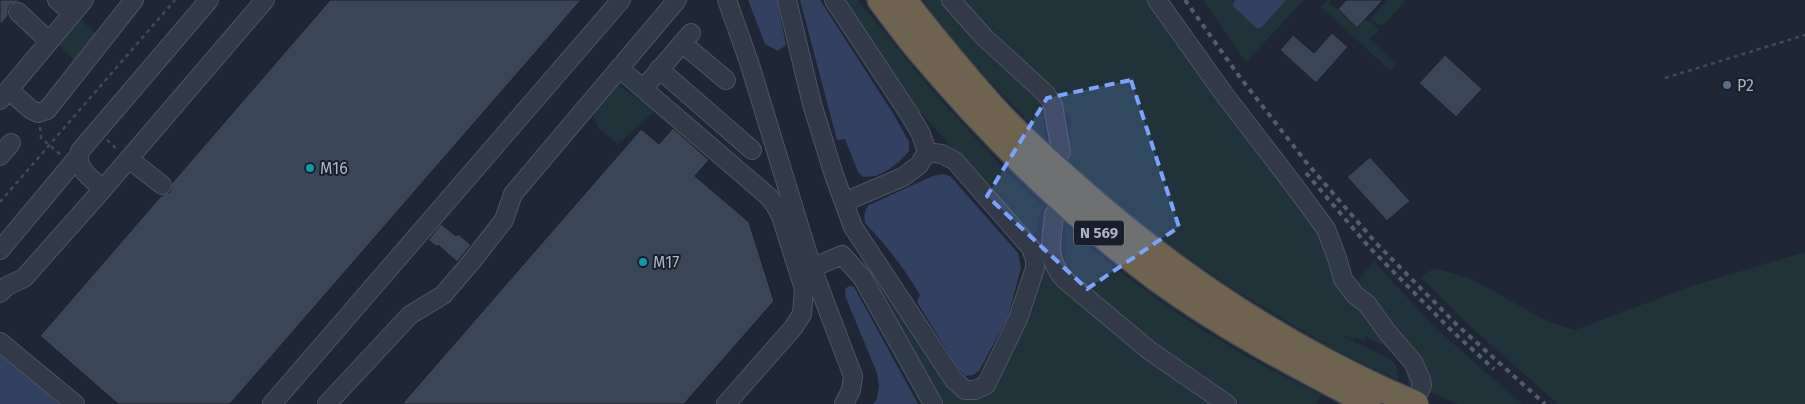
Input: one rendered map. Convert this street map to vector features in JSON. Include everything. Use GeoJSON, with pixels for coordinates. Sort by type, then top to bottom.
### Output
{"type":"FeatureCollection","features":[{"type":"Feature","properties":{"kind":"highway","name":"N 569"},"geometry":{"type":"LineString","coordinates":[[880,0],[920,53],[981,122],[1092,227],[1158,279],[1227,326],[1276,355],[1378,398],[1415,404]]}},
{"type":"Feature","properties":{"kind":"highway","name":"N 569"},"geometry":{"type":"LineString","coordinates":[[904,0],[935,40],[992,106],[1046,159],[1106,213],[1169,263],[1236,309],[1290,341],[1378,398]]}},
{"type":"Feature","properties":{"kind":"lane"},"geometry":{"type":"LineString","coordinates":[[57,0],[72,13]]}},
{"type":"Feature","properties":{"kind":"lane"},"geometry":{"type":"LineString","coordinates":[[84,0],[5,95],[38,113],[47,110],[134,0]]}},
{"type":"Feature","properties":{"kind":"lane"},"geometry":{"type":"LineString","coordinates":[[0,250],[74,161],[80,151],[209,0]]}},
{"type":"Feature","properties":{"kind":"lane"},"geometry":{"type":"LineString","coordinates":[[0,293],[6,286],[24,278],[265,0]]}},
{"type":"Feature","properties":{"kind":"lane"},"geometry":{"type":"LineString","coordinates":[[272,404],[621,0]]}},
{"type":"Feature","properties":{"kind":"lane"},"geometry":{"type":"LineString","coordinates":[[327,404],[410,315],[443,294],[504,220],[513,194],[677,0]]}},
{"type":"Feature","properties":{"kind":"lane"},"geometry":{"type":"LineString","coordinates":[[726,0],[749,62],[812,268],[853,376],[851,390],[844,404]]}},
{"type":"Feature","properties":{"kind":"lane"},"geometry":{"type":"LineString","coordinates":[[787,0],[812,104],[834,175],[853,227],[954,380],[965,390],[975,390],[986,385],[1018,319],[1035,268],[1043,259],[1054,214]]}},
{"type":"Feature","properties":{"kind":"lane"},"geometry":{"type":"LineString","coordinates":[[834,0],[910,115],[921,134],[927,152]]}},
{"type":"Feature","properties":{"kind":"lane"},"geometry":{"type":"LineString","coordinates":[[951,0],[984,37],[1046,94],[1053,105],[1061,152]]}},
{"type":"Feature","properties":{"kind":"lane"},"geometry":{"type":"LineString","coordinates":[[1157,0],[1224,94],[1326,229],[1343,279],[1355,295],[1367,304],[1388,333],[1413,362],[1422,385],[1415,404]]}},
{"type":"Feature","properties":{"kind":"lane"},"geometry":{"type":"LineString","coordinates":[[18,12],[49,41]]}},
{"type":"Feature","properties":{"kind":"lane"},"geometry":{"type":"LineString","coordinates":[[643,89],[686,38],[726,80]]}},
{"type":"Feature","properties":{"kind":"lane"},"geometry":{"type":"LineString","coordinates":[[619,68],[762,191],[776,205],[781,216],[804,289],[802,314],[793,328],[726,404]]}},
{"type":"Feature","properties":{"kind":"lane"},"geometry":{"type":"LineString","coordinates":[[659,70],[752,150]]}},
{"type":"Feature","properties":{"kind":"lane"},"geometry":{"type":"LineString","coordinates":[[844,202],[903,177],[919,165],[927,152]]}},
{"type":"Feature","properties":{"kind":"lane"},"geometry":{"type":"LineString","coordinates":[[927,152],[942,154],[956,161],[1031,248],[1064,279],[1150,351],[1227,404]]}},
{"type":"Feature","properties":{"kind":"lane"},"geometry":{"type":"LineString","coordinates":[[129,159],[162,186]]}},
{"type":"Feature","properties":{"kind":"lane"},"geometry":{"type":"LineString","coordinates":[[74,161],[103,188]]}},
{"type":"Feature","properties":{"kind":"lane"},"geometry":{"type":"LineString","coordinates":[[812,268],[842,255],[862,241]]}},
{"type":"Feature","properties":{"kind":"lane"},"geometry":{"type":"LineString","coordinates":[[842,255],[862,277],[933,404]]}},
{"type":"Feature","properties":{"kind":"lane"},"geometry":{"type":"LineString","coordinates":[[0,342],[75,404]]}},
{"type":"Feature","properties":{"kind":"path"},"geometry":{"type":"LineString","coordinates":[[0,202],[175,0]]}},
{"type":"Feature","properties":{"kind":"path"},"geometry":{"type":"LineString","coordinates":[[1665,78],[1805,35]]}},
{"type":"Feature","properties":{"kind":"path"},"geometry":{"type":"LineString","coordinates":[[38,113],[42,138],[49,145],[74,161]]}},
{"type":"Feature","properties":{"kind":"highlighted area"},"geometry":{"type":"Polygon","coordinates":[[[1131,80],[1179,227],[1087,289],[987,196],[1047,98],[1131,80]]]}},
{"type":"Feature","properties":{"kind":"green space"},"geometry":{"type":"Polygon","coordinates":[[[838,0],[858,0],[934,93],[1004,169],[1043,206],[1034,240],[901,90],[838,0]]]}},
{"type":"Feature","properties":{"kind":"green space"},"geometry":{"type":"Polygon","coordinates":[[[923,0],[947,0],[1039,95],[1046,141],[967,55],[923,0]]]}},
{"type":"Feature","properties":{"kind":"green space"},"geometry":{"type":"Polygon","coordinates":[[[955,0],[1149,0],[1320,226],[1332,254],[1395,343],[1417,387],[1408,384],[1405,365],[1396,353],[1390,349],[1366,337],[1364,341],[1355,337],[1354,340],[1345,337],[1392,360],[1397,368],[1399,380],[1335,350],[1233,289],[1171,246],[1112,200],[1068,160],[1071,120],[1052,87],[1023,65],[955,0]]]}},
{"type":"Feature","properties":{"kind":"green space"},"geometry":{"type":"Polygon","coordinates":[[[1203,0],[1304,0],[1246,62],[1203,0]]]}},
{"type":"Feature","properties":{"kind":"green space"},"geometry":{"type":"Polygon","coordinates":[[[1328,0],[1332,0],[1329,4],[1338,9],[1357,28],[1365,19],[1368,22],[1370,20],[1379,30],[1370,39],[1396,64],[1390,70],[1321,7],[1328,0]]]}},
{"type":"Feature","properties":{"kind":"green space"},"geometry":{"type":"Polygon","coordinates":[[[1387,0],[1403,0],[1405,2],[1383,25],[1379,25],[1371,19],[1387,0]]]}},
{"type":"Feature","properties":{"kind":"green space"},"geometry":{"type":"Polygon","coordinates":[[[79,18],[96,34],[74,60],[57,44],[79,18]]]}},
{"type":"Feature","properties":{"kind":"green space"},"geometry":{"type":"Polygon","coordinates":[[[616,83],[655,111],[618,144],[599,129],[593,116],[596,107],[616,83]]]}},
{"type":"Feature","properties":{"kind":"green space"},"geometry":{"type":"Polygon","coordinates":[[[1065,224],[1124,274],[1187,319],[1253,360],[1321,395],[1316,404],[1240,404],[1178,363],[1065,273],[1065,224]]]}},
{"type":"Feature","properties":{"kind":"green space"},"geometry":{"type":"Polygon","coordinates":[[[858,251],[866,254],[930,346],[979,393],[1039,264],[1045,263],[1052,276],[1222,404],[942,404],[867,271],[858,251]]]}},
{"type":"Feature","properties":{"kind":"green space"},"geometry":{"type":"Polygon","coordinates":[[[1805,252],[1805,404],[1558,404],[1470,326],[1420,277],[1435,268],[1469,278],[1549,322],[1575,330],[1692,286],[1805,252]]]}},
{"type":"Feature","properties":{"kind":"green space"},"geometry":{"type":"Polygon","coordinates":[[[1374,261],[1433,326],[1522,404],[1459,404],[1424,390],[1354,286],[1374,261]]]}},
{"type":"Feature","properties":{"kind":"water"},"geometry":{"type":"Polygon","coordinates":[[[748,0],[777,0],[786,45],[778,51],[765,44],[748,0]]]}},
{"type":"Feature","properties":{"kind":"water"},"geometry":{"type":"Polygon","coordinates":[[[800,0],[820,0],[894,115],[909,142],[909,151],[899,162],[876,176],[863,177],[858,172],[845,139],[837,140],[800,0]]]}},
{"type":"Feature","properties":{"kind":"water"},"geometry":{"type":"Polygon","coordinates":[[[1235,0],[1286,0],[1261,28],[1256,28],[1233,6],[1235,0]]]}},
{"type":"Feature","properties":{"kind":"water"},"geometry":{"type":"Polygon","coordinates":[[[943,174],[950,176],[1018,253],[1021,268],[1008,317],[979,371],[973,375],[965,376],[958,368],[917,302],[920,295],[914,285],[895,258],[865,223],[865,213],[869,205],[933,176],[943,174]]]}},
{"type":"Feature","properties":{"kind":"water"},"geometry":{"type":"Polygon","coordinates":[[[849,286],[854,287],[918,404],[873,404],[876,401],[879,387],[877,373],[846,298],[845,289],[849,286]]]}},
{"type":"Feature","properties":{"kind":"water"},"geometry":{"type":"Polygon","coordinates":[[[0,352],[59,404],[0,404],[0,352]]]}},
{"type":"Feature","properties":{"kind":"building"},"geometry":{"type":"Polygon","coordinates":[[[0,0],[22,0],[10,5],[8,16],[0,25],[0,0]]]}},
{"type":"Feature","properties":{"kind":"building","name":"M16"},"geometry":{"type":"Polygon","coordinates":[[[330,0],[581,0],[230,404],[118,404],[40,336],[161,196],[170,192],[172,183],[330,0]]]}},
{"type":"Feature","properties":{"kind":"building"},"geometry":{"type":"Polygon","coordinates":[[[1346,0],[1383,0],[1357,28],[1338,9],[1346,0]]]}},
{"type":"Feature","properties":{"kind":"building"},"geometry":{"type":"Polygon","coordinates":[[[1332,33],[1348,47],[1316,83],[1280,50],[1293,35],[1314,53],[1332,33]]]}},
{"type":"Feature","properties":{"kind":"building"},"geometry":{"type":"Polygon","coordinates":[[[1445,55],[1482,89],[1456,117],[1419,83],[1445,55]]]}},
{"type":"Feature","properties":{"kind":"building","name":"M17"},"geometry":{"type":"Polygon","coordinates":[[[673,128],[709,160],[695,176],[749,222],[774,301],[684,404],[402,404],[641,129],[659,144],[673,128]]]}},
{"type":"Feature","properties":{"kind":"building"},"geometry":{"type":"Polygon","coordinates":[[[1370,157],[1410,201],[1387,221],[1347,177],[1370,157]]]}},
{"type":"Feature","properties":{"kind":"building"},"geometry":{"type":"Polygon","coordinates":[[[441,224],[456,236],[458,234],[471,245],[457,262],[438,245],[437,247],[428,240],[441,224]]]}},
{"type":"Feature","properties":{"kind":"railway"},"geometry":{"type":"LineString","coordinates":[[1185,0],[1239,76],[1306,162],[1376,243],[1457,325],[1545,404]]}},
{"type":"Feature","properties":{"kind":"railway"},"geometry":{"type":"LineString","coordinates":[[1306,173],[1369,247],[1452,331],[1494,369]]}},
{"type":"Feature","properties":{"kind":"place","name":"P2"},"geometry":{"type":"Point","coordinates":[1727,85]}},
{"type":"Feature","properties":{"kind":"place","name":"M16"},"geometry":{"type":"Point","coordinates":[310,168]}},
{"type":"Feature","properties":{"kind":"place","name":"M17"},"geometry":{"type":"Point","coordinates":[643,262]}}]}
